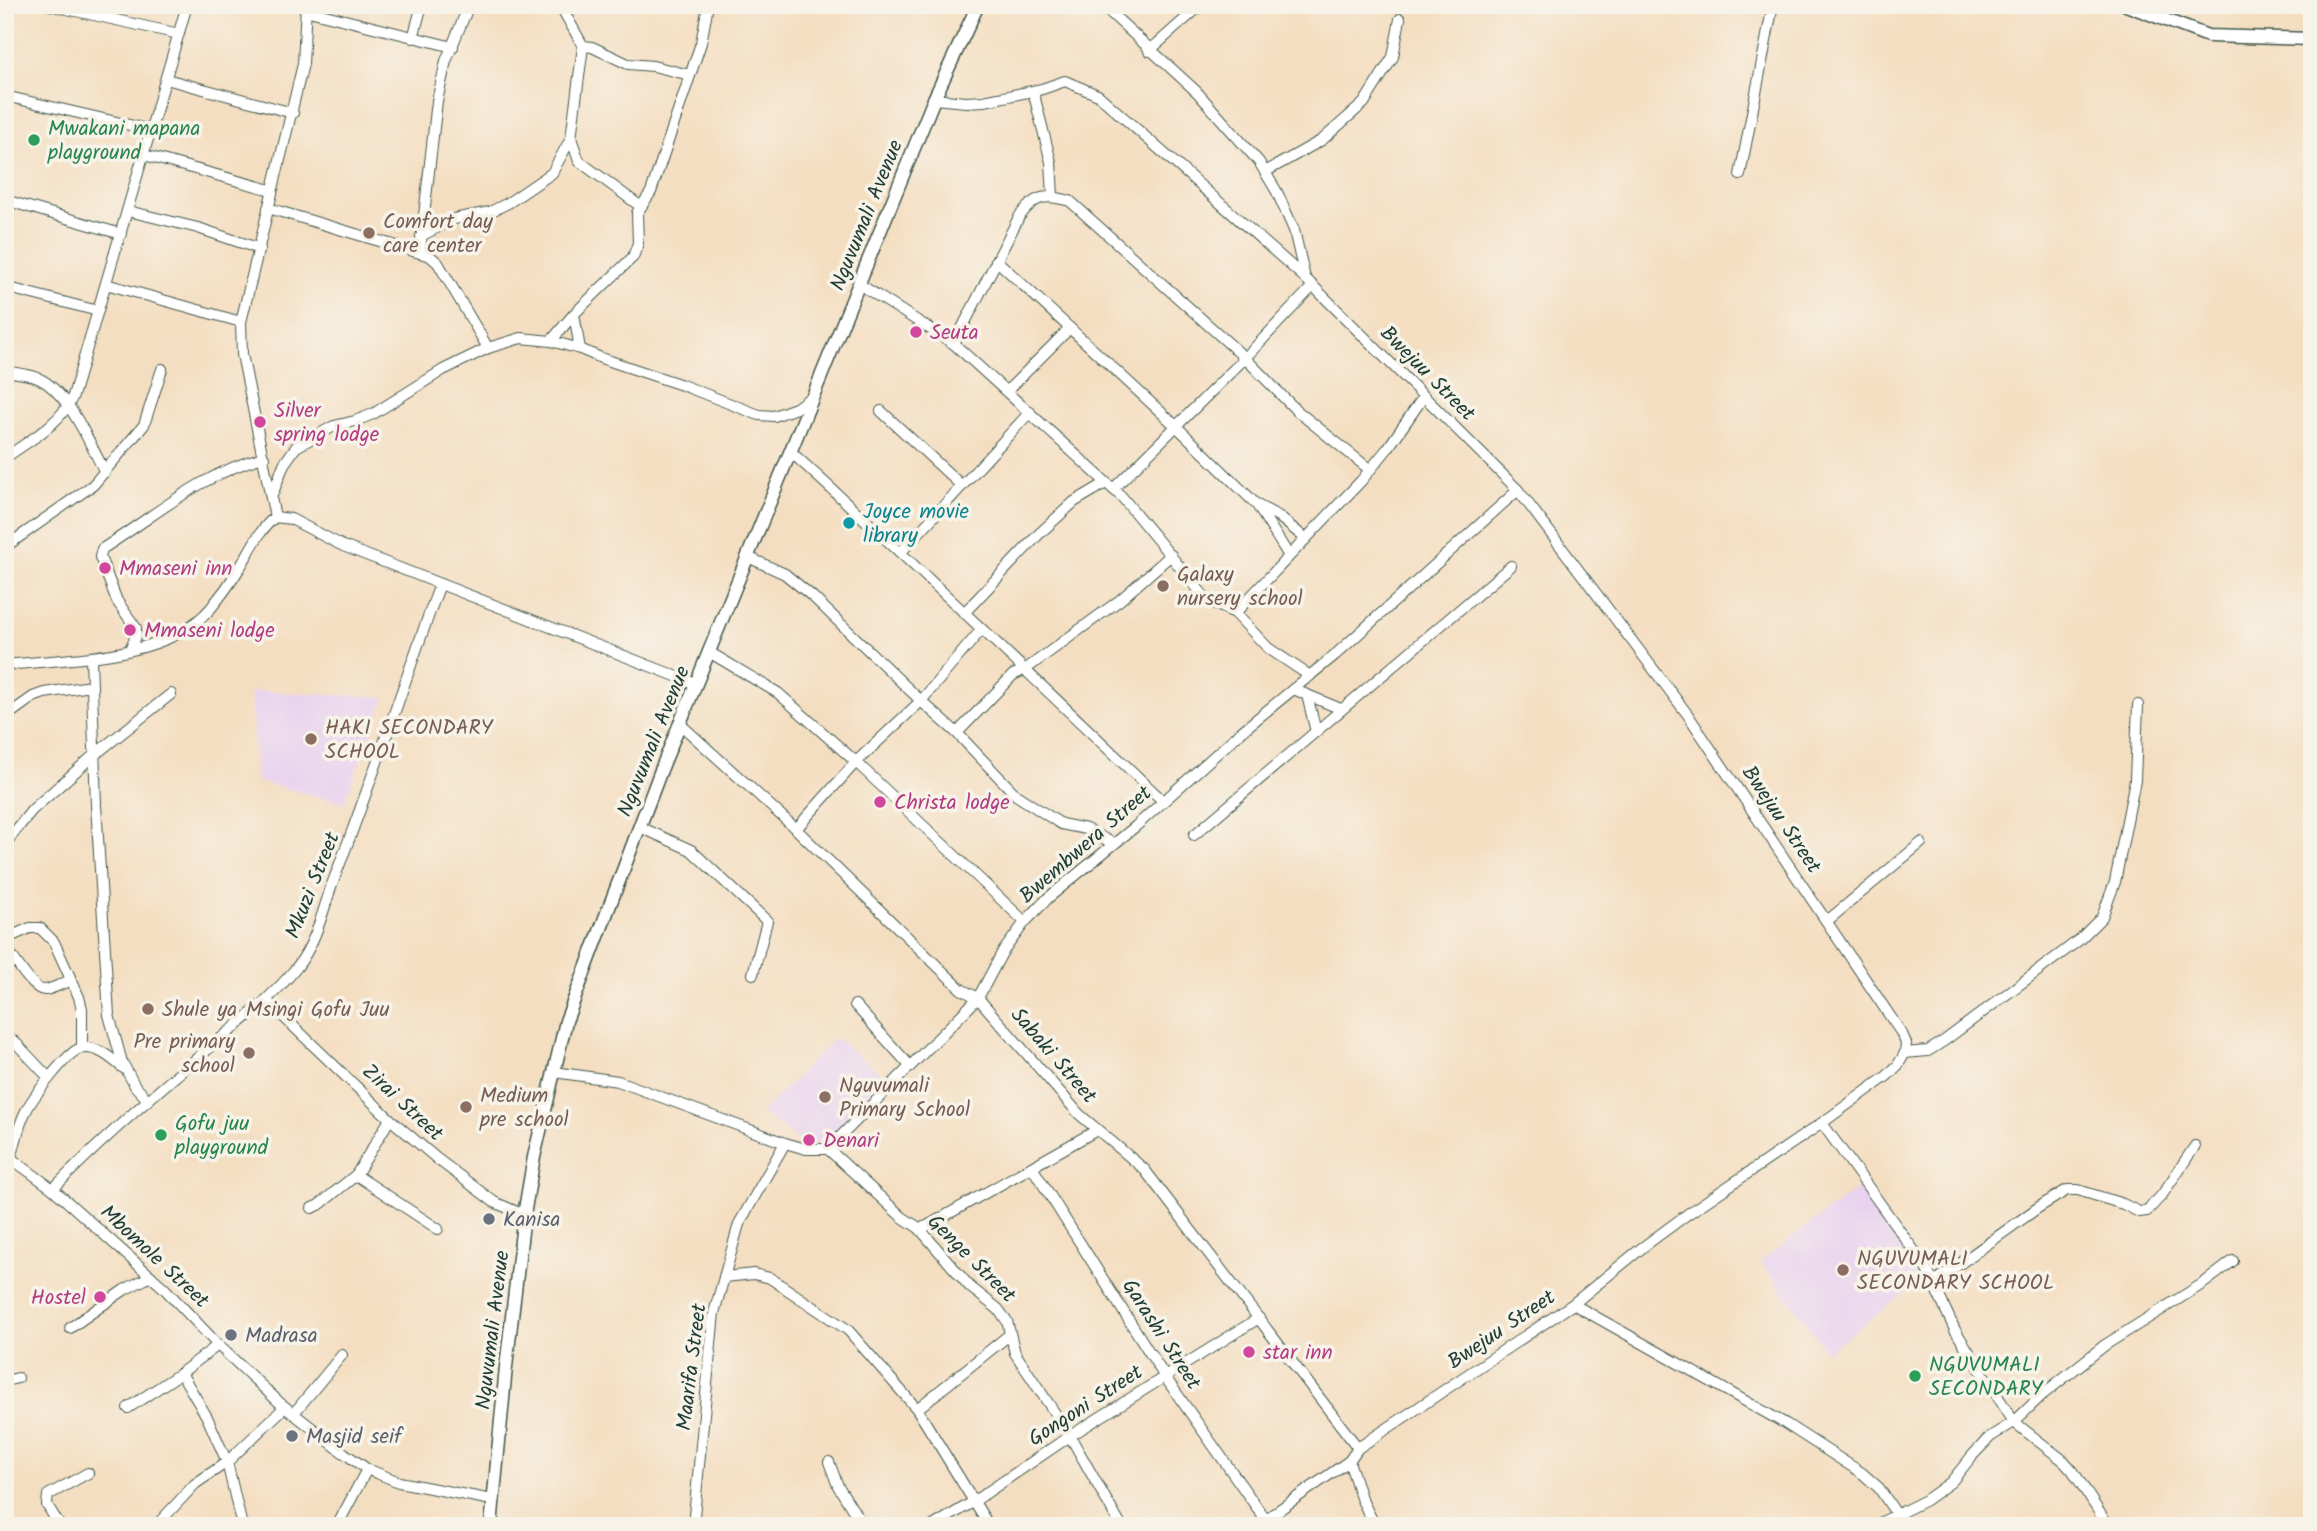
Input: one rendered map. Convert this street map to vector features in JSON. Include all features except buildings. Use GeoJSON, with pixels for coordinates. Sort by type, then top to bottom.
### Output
{"type":"FeatureCollection","features":[{"type":"Feature","properties":{"kind":"street"},"geometry":{"type":"LineString","coordinates":[[5,23],[10,5]]}},
{"type":"Feature","properties":{"kind":"street"},"geometry":{"type":"LineString","coordinates":[[49,5],[95,10],[179,34]]}},
{"type":"Feature","properties":{"kind":"street"},"geometry":{"type":"LineString","coordinates":[[5,458],[41,432],[69,406],[187,5]]}},
{"type":"Feature","properties":{"kind":"street"},"geometry":{"type":"LineString","coordinates":[[414,38],[422,5]]}},
{"type":"Feature","properties":{"kind":"street"},"geometry":{"type":"LineString","coordinates":[[420,251],[437,100],[446,61],[470,5]]}},
{"type":"Feature","properties":{"kind":"street"},"geometry":{"type":"LineString","coordinates":[[421,236],[454,219],[490,212],[552,173],[571,138],[583,46],[560,5]]}},
{"type":"Feature","properties":{"kind":"street"},"geometry":{"type":"LineString","coordinates":[[551,341],[574,314],[633,257],[638,243],[636,222],[640,206],[651,192],[701,43],[708,5]]}},
{"type":"Feature","properties":{"kind":"street","name":"Nguvumali Avenue"},"geometry":{"type":"LineString","coordinates":[[491,1526],[524,1215],[534,1157],[566,1021],[696,684],[934,99],[978,5]]}},
{"type":"Feature","properties":{"kind":"street"},"geometry":{"type":"LineString","coordinates":[[1102,5],[1149,51],[1197,92],[1259,162],[1294,230],[1305,278]]}},
{"type":"Feature","properties":{"kind":"street"},"geometry":{"type":"LineString","coordinates":[[1149,51],[1201,5]]}},
{"type":"Feature","properties":{"kind":"street"},"geometry":{"type":"LineString","coordinates":[[1740,174],[1773,5]]}},
{"type":"Feature","properties":{"kind":"street"},"geometry":{"type":"LineString","coordinates":[[2126,5],[2208,36],[2312,39]]}},
{"type":"Feature","properties":{"kind":"street"},"geometry":{"type":"LineString","coordinates":[[275,517],[242,354],[241,322],[260,249],[271,190],[293,113],[303,64],[306,8],[453,47]]}},
{"type":"Feature","properties":{"kind":"street"},"geometry":{"type":"LineString","coordinates":[[1265,172],[1322,140],[1364,103],[1393,57],[1400,19]]}},
{"type":"Feature","properties":{"kind":"street"},"geometry":{"type":"LineString","coordinates":[[583,46],[592,47],[628,64],[653,66],[690,75]]}},
{"type":"Feature","properties":{"kind":"street"},"geometry":{"type":"LineString","coordinates":[[166,79],[293,113]]}},
{"type":"Feature","properties":{"kind":"street","name":"Bwejuu Street"},"geometry":{"type":"LineString","coordinates":[[934,99],[984,101],[1034,91],[1065,81],[1098,95],[1305,278],[1518,490],[1688,715],[1902,1034],[1906,1044],[1905,1053],[1898,1065],[1887,1076],[1689,1213],[1573,1304],[1358,1448],[1349,1461],[1256,1526]]}},
{"type":"Feature","properties":{"kind":"street"},"geometry":{"type":"LineString","coordinates":[[1034,91],[1051,162],[1054,196]]}},
{"type":"Feature","properties":{"kind":"street"},"geometry":{"type":"LineString","coordinates":[[5,96],[151,130]]}},
{"type":"Feature","properties":{"kind":"street"},"geometry":{"type":"LineString","coordinates":[[571,138],[579,161],[640,206]]}},
{"type":"Feature","properties":{"kind":"street"},"geometry":{"type":"LineString","coordinates":[[144,155],[271,190]]}},
{"type":"Feature","properties":{"kind":"street"},"geometry":{"type":"LineString","coordinates":[[954,344],[1019,217],[1029,204],[1038,198],[1054,196],[1070,201],[1245,358],[1296,410],[1369,469]]}},
{"type":"Feature","properties":{"kind":"street"},"geometry":{"type":"LineString","coordinates":[[5,200],[121,234]]}},
{"type":"Feature","properties":{"kind":"street"},"geometry":{"type":"LineString","coordinates":[[268,208],[430,256],[438,263],[488,348]]}},
{"type":"Feature","properties":{"kind":"street"},"geometry":{"type":"LineString","coordinates":[[128,211],[198,228],[260,249]]}},
{"type":"Feature","properties":{"kind":"street"},"geometry":{"type":"LineString","coordinates":[[996,261],[1177,426],[1257,505],[1289,556]]}},
{"type":"Feature","properties":{"kind":"street"},"geometry":{"type":"LineString","coordinates":[[106,284],[241,322]]}},
{"type":"Feature","properties":{"kind":"street"},"geometry":{"type":"LineString","coordinates":[[859,284],[954,344],[1122,497],[1208,601],[1235,613],[1268,648],[1310,676]]}},
{"type":"Feature","properties":{"kind":"street"},"geometry":{"type":"LineString","coordinates":[[964,613],[1039,534],[1074,502],[1110,486],[1177,426],[1313,286]]}},
{"type":"Feature","properties":{"kind":"street"},"geometry":{"type":"LineString","coordinates":[[6,290],[98,311]]}},
{"type":"Feature","properties":{"kind":"street"},"geometry":{"type":"LineString","coordinates":[[574,314],[580,349]]}},
{"type":"Feature","properties":{"kind":"street"},"geometry":{"type":"LineString","coordinates":[[1007,391],[1070,328]]}},
{"type":"Feature","properties":{"kind":"street"},"geometry":{"type":"LineString","coordinates":[[271,498],[285,464],[296,447],[334,426],[373,414],[443,370],[488,348],[521,338],[551,341],[580,349],[759,415],[774,416],[796,408],[815,394]]}},
{"type":"Feature","properties":{"kind":"street"},"geometry":{"type":"LineString","coordinates":[[5,547],[93,485],[105,472],[144,425],[162,369]]}},
{"type":"Feature","properties":{"kind":"street"},"geometry":{"type":"LineString","coordinates":[[5,371],[38,379],[55,391],[69,406],[105,472]]}},
{"type":"Feature","properties":{"kind":"street"},"geometry":{"type":"LineString","coordinates":[[1235,613],[1361,481],[1424,396]]}},
{"type":"Feature","properties":{"kind":"street"},"geometry":{"type":"LineString","coordinates":[[881,411],[962,486]]}},
{"type":"Feature","properties":{"kind":"street"},"geometry":{"type":"LineString","coordinates":[[901,552],[1030,412]]}},
{"type":"Feature","properties":{"kind":"street"},"geometry":{"type":"LineString","coordinates":[[791,452],[1026,669],[1163,801]]}},
{"type":"Feature","properties":{"kind":"street"},"geometry":{"type":"LineString","coordinates":[[130,649],[136,636],[136,628],[117,601],[100,557],[102,549],[198,486],[240,463],[264,457]]}},
{"type":"Feature","properties":{"kind":"street","name":"Bwembwera Street"},"geometry":{"type":"LineString","coordinates":[[828,1149],[978,998],[1002,953],[1025,922],[1048,898],[1406,593],[1518,490]]}},
{"type":"Feature","properties":{"kind":"street"},"geometry":{"type":"LineString","coordinates":[[1257,505],[1278,516],[1307,539]]}},
{"type":"Feature","properties":{"kind":"street"},"geometry":{"type":"LineString","coordinates":[[5,665],[91,658],[167,640],[194,626],[212,608],[238,571],[262,527],[275,517],[292,519],[343,546],[696,684]]}},
{"type":"Feature","properties":{"kind":"street"},"geometry":{"type":"LineString","coordinates":[[957,733],[1013,675],[1026,669],[1104,613],[1171,555]]}},
{"type":"Feature","properties":{"kind":"street"},"geometry":{"type":"LineString","coordinates":[[748,557],[785,574],[813,597],[957,733],[1016,795],[1061,824],[1086,830],[1114,844]]}},
{"type":"Feature","properties":{"kind":"street"},"geometry":{"type":"LineString","coordinates":[[1194,835],[1511,566]]}},
{"type":"Feature","properties":{"kind":"street","name":"Mkuzi Street"},"geometry":{"type":"LineString","coordinates":[[53,1189],[88,1153],[148,1100],[267,1001],[298,966],[312,944],[355,829],[440,584]]}},
{"type":"Feature","properties":{"kind":"street"},"geometry":{"type":"LineString","coordinates":[[796,829],[856,762],[921,701],[981,630]]}},
{"type":"Feature","properties":{"kind":"street"},"geometry":{"type":"LineString","coordinates":[[709,652],[778,693],[856,762],[1025,922]]}},
{"type":"Feature","properties":{"kind":"street"},"geometry":{"type":"LineString","coordinates":[[91,658],[93,755],[109,1015],[122,1062],[135,1086],[148,1100]]}},
{"type":"Feature","properties":{"kind":"street"},"geometry":{"type":"LineString","coordinates":[[5,717],[33,697],[44,693],[91,686]]}},
{"type":"Feature","properties":{"kind":"street"},"geometry":{"type":"LineString","coordinates":[[1293,689],[1341,709]]}},
{"type":"Feature","properties":{"kind":"street"},"geometry":{"type":"LineString","coordinates":[[5,844],[32,810],[93,755],[171,694]]}},
{"type":"Feature","properties":{"kind":"street"},"geometry":{"type":"LineString","coordinates":[[1307,695],[1316,732]]}},
{"type":"Feature","properties":{"kind":"street"},"geometry":{"type":"LineString","coordinates":[[1905,1053],[1927,1051],[1944,1041],[2079,940],[2102,917],[2115,882],[2135,780],[2138,705]]}},
{"type":"Feature","properties":{"kind":"street","name":"Sabaki Street"},"geometry":{"type":"LineString","coordinates":[[680,724],[796,829],[961,989],[978,998],[1079,1114],[1144,1169],[1358,1448]]}},
{"type":"Feature","properties":{"kind":"street"},"geometry":{"type":"LineString","coordinates":[[640,827],[691,850],[767,921],[754,974]]}},
{"type":"Feature","properties":{"kind":"street"},"geometry":{"type":"LineString","coordinates":[[1827,921],[1921,843]]}},
{"type":"Feature","properties":{"kind":"street"},"geometry":{"type":"LineString","coordinates":[[5,939],[30,928],[40,928],[54,942],[82,1009],[82,1048]]}},
{"type":"Feature","properties":{"kind":"street"},"geometry":{"type":"LineString","coordinates":[[5,946],[40,990],[71,980]]}},
{"type":"Feature","properties":{"kind":"street","name":"Zirai Street"},"geometry":{"type":"LineString","coordinates":[[267,1001],[390,1119],[494,1202],[524,1215]]}},
{"type":"Feature","properties":{"kind":"street"},"geometry":{"type":"LineString","coordinates":[[855,1005],[910,1066]]}},
{"type":"Feature","properties":{"kind":"street"},"geometry":{"type":"LineString","coordinates":[[5,1036],[15,1042],[49,1078]]}},
{"type":"Feature","properties":{"kind":"street"},"geometry":{"type":"LineString","coordinates":[[8,1156],[25,1111],[49,1078],[75,1051],[82,1048],[101,1051],[126,1070]]}},
{"type":"Feature","properties":{"kind":"street"},"geometry":{"type":"LineString","coordinates":[[554,1072],[618,1081],[785,1143],[806,1149],[828,1149]]}},
{"type":"Feature","properties":{"kind":"street"},"geometry":{"type":"LineString","coordinates":[[312,1208],[356,1175],[390,1119]]}},
{"type":"Feature","properties":{"kind":"street"},"geometry":{"type":"LineString","coordinates":[[1822,1123],[1925,1266],[1955,1330],[2014,1422],[2069,1466],[2108,1526]]}},
{"type":"Feature","properties":{"kind":"street"},"geometry":{"type":"LineString","coordinates":[[919,1228],[927,1227],[1097,1130]]}},
{"type":"Feature","properties":{"kind":"street","name":"Maarifa Street"},"geometry":{"type":"LineString","coordinates":[[693,1526],[714,1313],[739,1224],[785,1143]]}},
{"type":"Feature","properties":{"kind":"street"},"geometry":{"type":"LineString","coordinates":[[1933,1283],[2039,1207],[2067,1191],[2078,1190],[2139,1212],[2147,1211],[2162,1195],[2195,1146]]}},
{"type":"Feature","properties":{"kind":"street","name":"Genge Street"},"geometry":{"type":"LineString","coordinates":[[828,1149],[902,1217],[919,1228],[970,1287],[998,1309],[1007,1321],[1015,1353],[1070,1436],[1121,1526]]}},
{"type":"Feature","properties":{"kind":"street","name":"Mbomole Street"},"geometry":{"type":"LineString","coordinates":[[8,1156],[53,1189],[151,1276],[218,1345],[290,1410],[367,1469],[419,1488],[492,1500]]}},
{"type":"Feature","properties":{"kind":"street","name":"Garashi Street"},"geometry":{"type":"LineString","coordinates":[[1032,1167],[1165,1377],[1265,1519]]}},
{"type":"Feature","properties":{"kind":"street"},"geometry":{"type":"LineString","coordinates":[[356,1175],[438,1229]]}},
{"type":"Feature","properties":{"kind":"street"},"geometry":{"type":"LineString","coordinates":[[1874,1526],[1926,1500],[1951,1482],[1990,1437],[2014,1422],[2042,1395],[2105,1345],[2204,1283],[2233,1261]]}},
{"type":"Feature","properties":{"kind":"street"},"geometry":{"type":"LineString","coordinates":[[724,1278],[754,1274],[771,1278],[848,1330],[917,1409],[989,1526]]}},
{"type":"Feature","properties":{"kind":"street"},"geometry":{"type":"LineString","coordinates":[[69,1328],[124,1290],[151,1276]]}},
{"type":"Feature","properties":{"kind":"street"},"geometry":{"type":"LineString","coordinates":[[1573,1304],[1786,1424],[1862,1472],[1879,1488],[1897,1515]]}},
{"type":"Feature","properties":{"kind":"street","name":"Gongoni Street"},"geometry":{"type":"LineString","coordinates":[[933,1526],[974,1502],[1070,1436],[1259,1318]]}},
{"type":"Feature","properties":{"kind":"street"},"geometry":{"type":"LineString","coordinates":[[917,1409],[1009,1335]]}},
{"type":"Feature","properties":{"kind":"street"},"geometry":{"type":"LineString","coordinates":[[128,1408],[218,1345]]}},
{"type":"Feature","properties":{"kind":"street"},"geometry":{"type":"LineString","coordinates":[[156,1526],[195,1484],[227,1462],[290,1410],[342,1355]]}},
{"type":"Feature","properties":{"kind":"street"},"geometry":{"type":"LineString","coordinates":[[181,1373],[207,1417],[227,1462],[242,1526]]}},
{"type":"Feature","properties":{"kind":"street"},"geometry":{"type":"LineString","coordinates":[[5,1381],[18,1378]]}},
{"type":"Feature","properties":{"kind":"street"},"geometry":{"type":"LineString","coordinates":[[1349,1461],[1361,1498],[1376,1526]]}},
{"type":"Feature","properties":{"kind":"street"},"geometry":{"type":"LineString","coordinates":[[829,1462],[838,1486],[863,1526]]}},
{"type":"Feature","properties":{"kind":"street"},"geometry":{"type":"LineString","coordinates":[[337,1526],[367,1469]]}},
{"type":"Feature","properties":{"kind":"street"},"geometry":{"type":"LineString","coordinates":[[60,1526],[47,1505],[48,1495],[88,1474]]}},
{"type":"Feature","properties":{"kind":"shaded area","name":"HAKI SECONDARY SCHOOL"},"geometry":{"type":"Polygon","coordinates":[[[251,691],[385,697],[344,803],[256,781],[251,691]]]}},
{"type":"Feature","properties":{"kind":"shaded area","name":"Nguvumali Primary School"},"geometry":{"type":"Polygon","coordinates":[[[835,1038],[890,1080],[826,1144],[805,1146],[761,1113],[835,1038]]]}},
{"type":"Feature","properties":{"kind":"shaded area","name":"NGUVUMALI SECONDARY SCHOOL"},"geometry":{"type":"Polygon","coordinates":[[[1858,1188],[1925,1278],[1827,1352],[1760,1262],[1858,1188]]]}},
{"type":"Feature","properties":{"kind":"place","name":"Mwakani mapana playground"},"geometry":{"type":"Point","coordinates":[34,140]}},
{"type":"Feature","properties":{"kind":"place","name":"Comfort day care center"},"geometry":{"type":"Point","coordinates":[369,233]}},
{"type":"Feature","properties":{"kind":"place","name":"Seuta"},"geometry":{"type":"Point","coordinates":[916,332]}},
{"type":"Feature","properties":{"kind":"place","name":"Silver spring lodge"},"geometry":{"type":"Point","coordinates":[260,422]}},
{"type":"Feature","properties":{"kind":"place","name":"Joyce movie library"},"geometry":{"type":"Point","coordinates":[849,523]}},
{"type":"Feature","properties":{"kind":"place","name":"Mmaseni inn"},"geometry":{"type":"Point","coordinates":[105,568]}},
{"type":"Feature","properties":{"kind":"place","name":"Galaxy nursery school"},"geometry":{"type":"Point","coordinates":[1163,586]}},
{"type":"Feature","properties":{"kind":"place","name":"Mmaseni lodge"},"geometry":{"type":"Point","coordinates":[130,630]}},
{"type":"Feature","properties":{"kind":"place","name":"HAKI SECONDARY SCHOOL"},"geometry":{"type":"Point","coordinates":[311,739]}},
{"type":"Feature","properties":{"kind":"place","name":"Christa lodge"},"geometry":{"type":"Point","coordinates":[880,802]}},
{"type":"Feature","properties":{"kind":"place","name":"Shule ya Msingi Gofu Juu"},"geometry":{"type":"Point","coordinates":[148,1009]}},
{"type":"Feature","properties":{"kind":"place","name":"Pre primary school"},"geometry":{"type":"Point","coordinates":[249,1053]}},
{"type":"Feature","properties":{"kind":"place","name":"Nguvumali Primary School"},"geometry":{"type":"Point","coordinates":[825,1097]}},
{"type":"Feature","properties":{"kind":"place","name":"Medium pre school"},"geometry":{"type":"Point","coordinates":[466,1107]}},
{"type":"Feature","properties":{"kind":"place","name":"Gofu juu playground"},"geometry":{"type":"Point","coordinates":[161,1135]}},
{"type":"Feature","properties":{"kind":"place","name":"Denari"},"geometry":{"type":"Point","coordinates":[809,1140]}},
{"type":"Feature","properties":{"kind":"place","name":"Kanisa"},"geometry":{"type":"Point","coordinates":[489,1219]}},
{"type":"Feature","properties":{"kind":"place","name":"NGUVUMALI SECONDARY SCHOOL"},"geometry":{"type":"Point","coordinates":[1843,1270]}},
{"type":"Feature","properties":{"kind":"place","name":"Hostel"},"geometry":{"type":"Point","coordinates":[100,1297]}},
{"type":"Feature","properties":{"kind":"place","name":"Madrasa"},"geometry":{"type":"Point","coordinates":[231,1335]}},
{"type":"Feature","properties":{"kind":"place","name":"star inn"},"geometry":{"type":"Point","coordinates":[1249,1352]}},
{"type":"Feature","properties":{"kind":"place","name":"NGUVUMALI SECONDARY"},"geometry":{"type":"Point","coordinates":[1915,1376]}},
{"type":"Feature","properties":{"kind":"place","name":"Masjid seif"},"geometry":{"type":"Point","coordinates":[292,1436]}}]}
